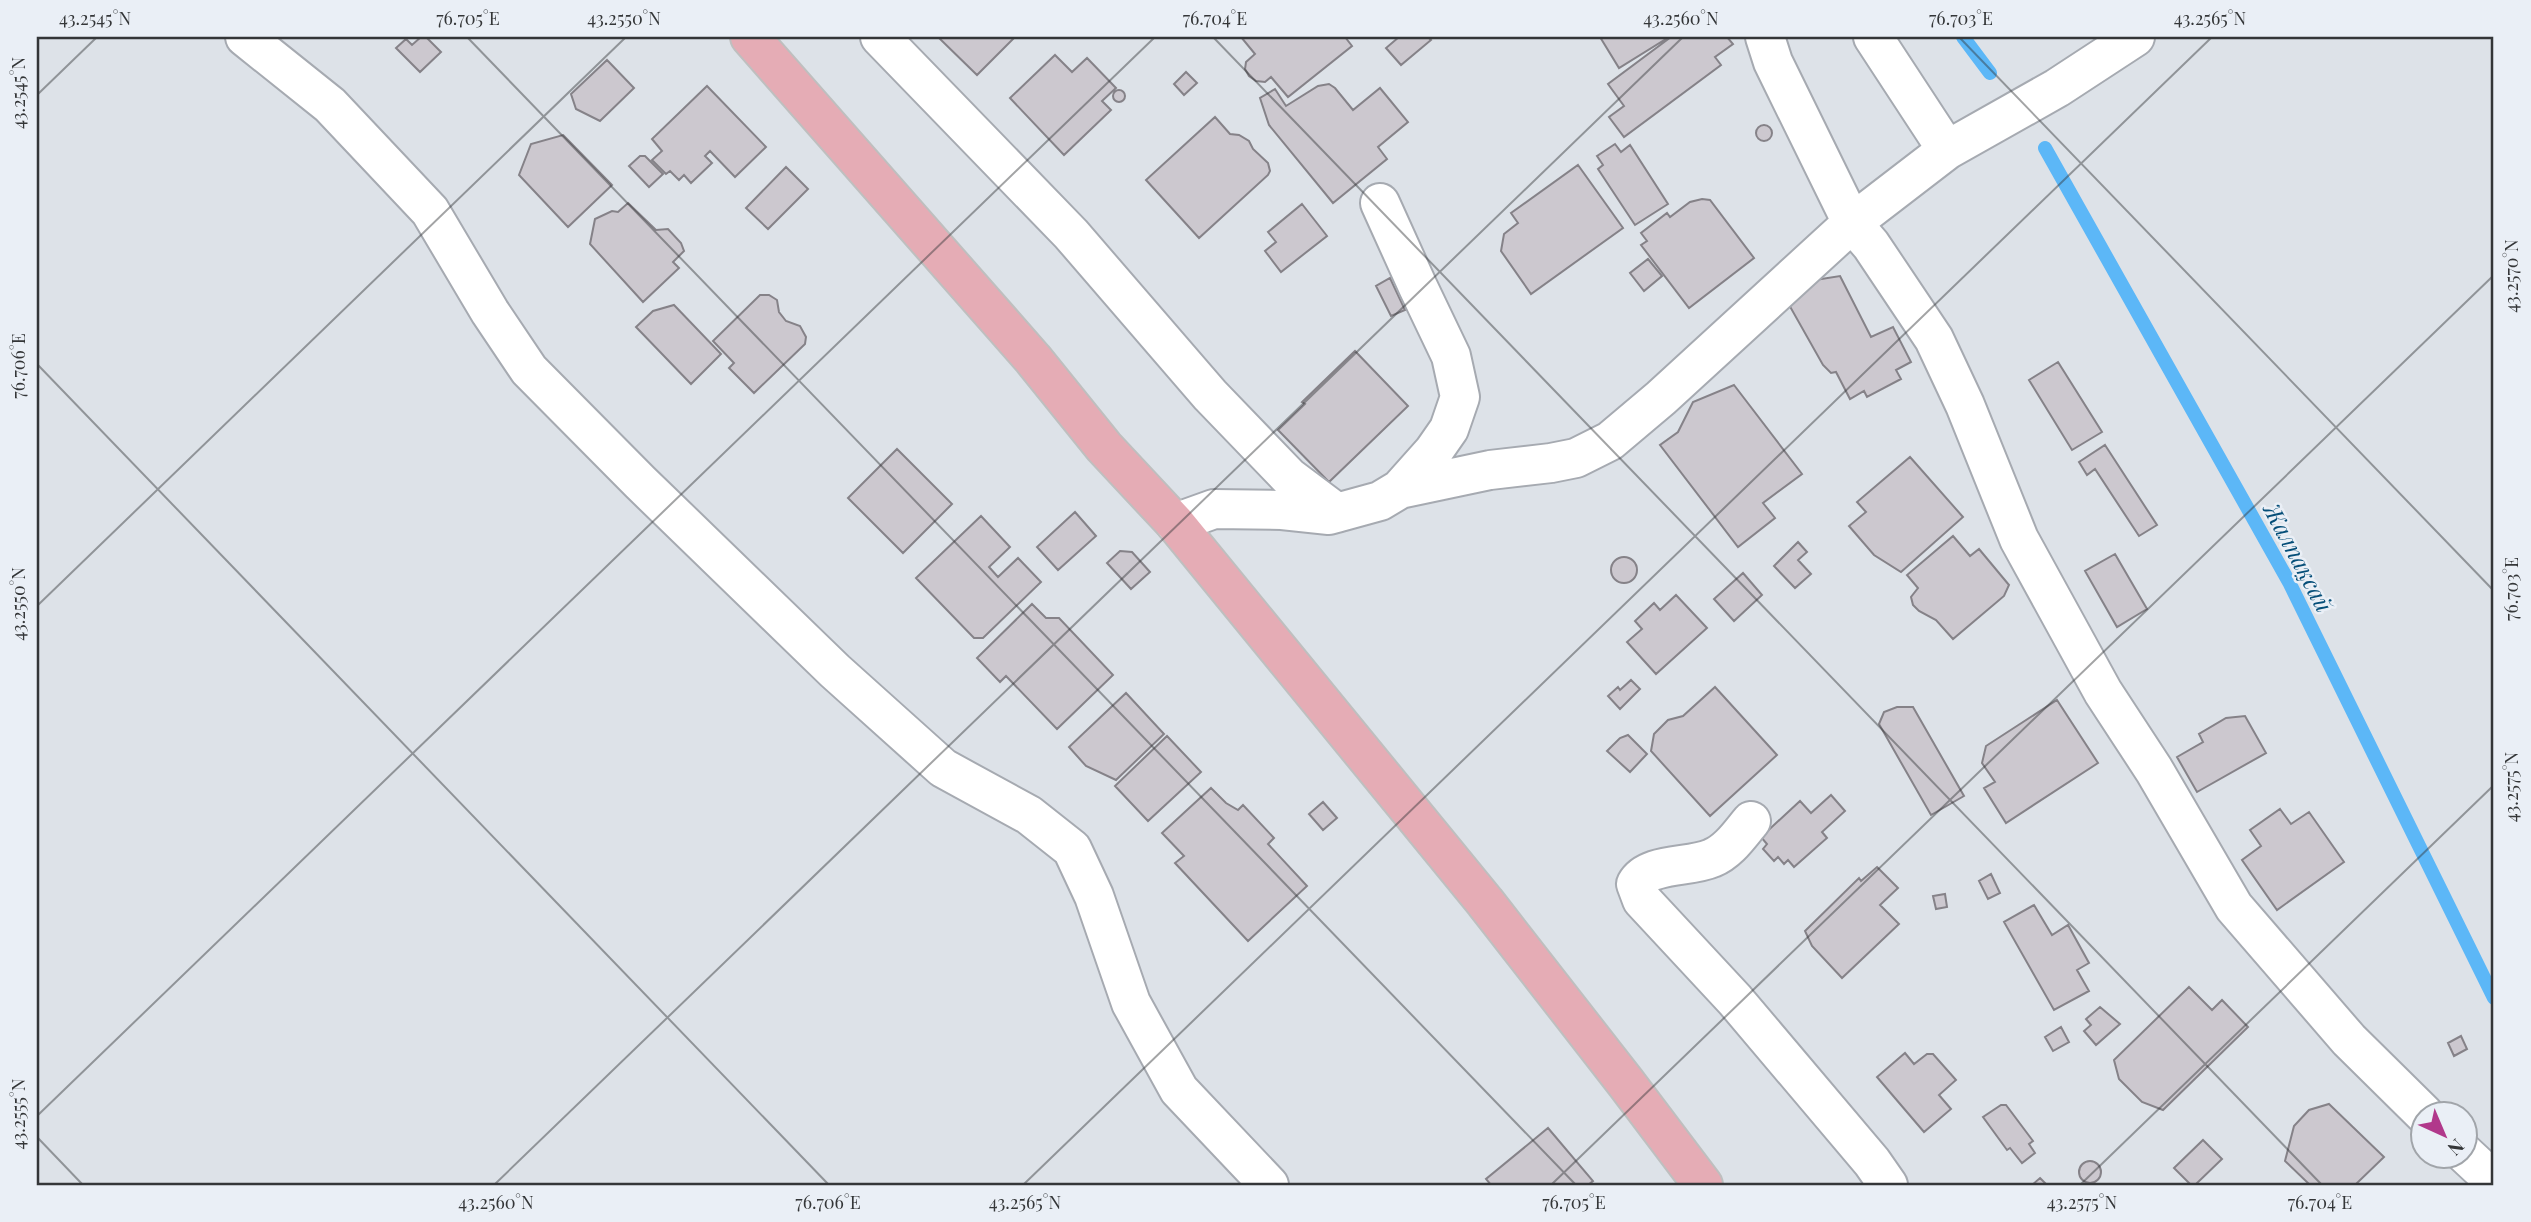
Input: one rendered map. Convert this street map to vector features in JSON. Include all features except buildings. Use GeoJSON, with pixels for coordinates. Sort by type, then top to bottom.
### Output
{"type":"FeatureCollection","features":[{"type":"Feature","properties":{"kind":"main road"},"geometry":{"type":"LineString","coordinates":[[750,37],[1033,359],[1104,447],[1175,523],[1485,902],[1703,1185]]}},
{"type":"Feature","properties":{"kind":"street"},"geometry":{"type":"LineString","coordinates":[[245,37],[330,105],[430,211],[490,312],[529,370],[640,482],[835,671],[943,768],[1029,815],[1072,849],[1094,896],[1131,1003],[1179,1090],[1269,1185]]}},
{"type":"Feature","properties":{"kind":"street"},"geometry":{"type":"LineString","coordinates":[[880,37],[1071,234],[1210,395],[1289,477],[1337,513]]}},
{"type":"Feature","properties":{"kind":"street"},"geometry":{"type":"LineString","coordinates":[[1765,37],[1773,62],[1852,223],[1871,245],[1934,338],[2019,539],[2103,692],[2154,770],[2234,907],[2349,1040],[2410,1100]]}},
{"type":"Feature","properties":{"kind":"street"},"geometry":{"type":"LineString","coordinates":[[1873,37],[1947,150]]}},
{"type":"Feature","properties":{"kind":"street"},"geometry":{"type":"LineString","coordinates":[[1400,489],[1490,470],[1576,458],[1610,441],[1661,398],[1852,223],[1947,150],[2057,88],[2135,37]]}},
{"type":"Feature","properties":{"kind":"street"},"geometry":{"type":"LineString","coordinates":[[1175,523],[1214,509],[1282,510],[1329,515],[1380,502],[1400,489],[1433,452],[1449,429],[1460,397],[1451,356],[1380,203]]}},
{"type":"Feature","properties":{"kind":"street"},"geometry":{"type":"LineString","coordinates":[[1751,821],[1733,844],[1712,858],[1646,872],[1636,884],[1642,900],[1743,1010],[1872,1162],[1888,1185]]}},
{"type":"Feature","properties":{"kind":"street"},"geometry":{"type":"LineString","coordinates":[[2478,1166],[2494,1181]]}},
{"type":"Feature","properties":{"kind":"waterway","name":"Жалпақсай"},"geometry":{"type":"LineString","coordinates":[[1963,37],[1990,73]]}},
{"type":"Feature","properties":{"kind":"waterway","name":"Жалпақсай"},"geometry":{"type":"LineString","coordinates":[[2045,148],[2289,582],[2494,998]]}}]}
